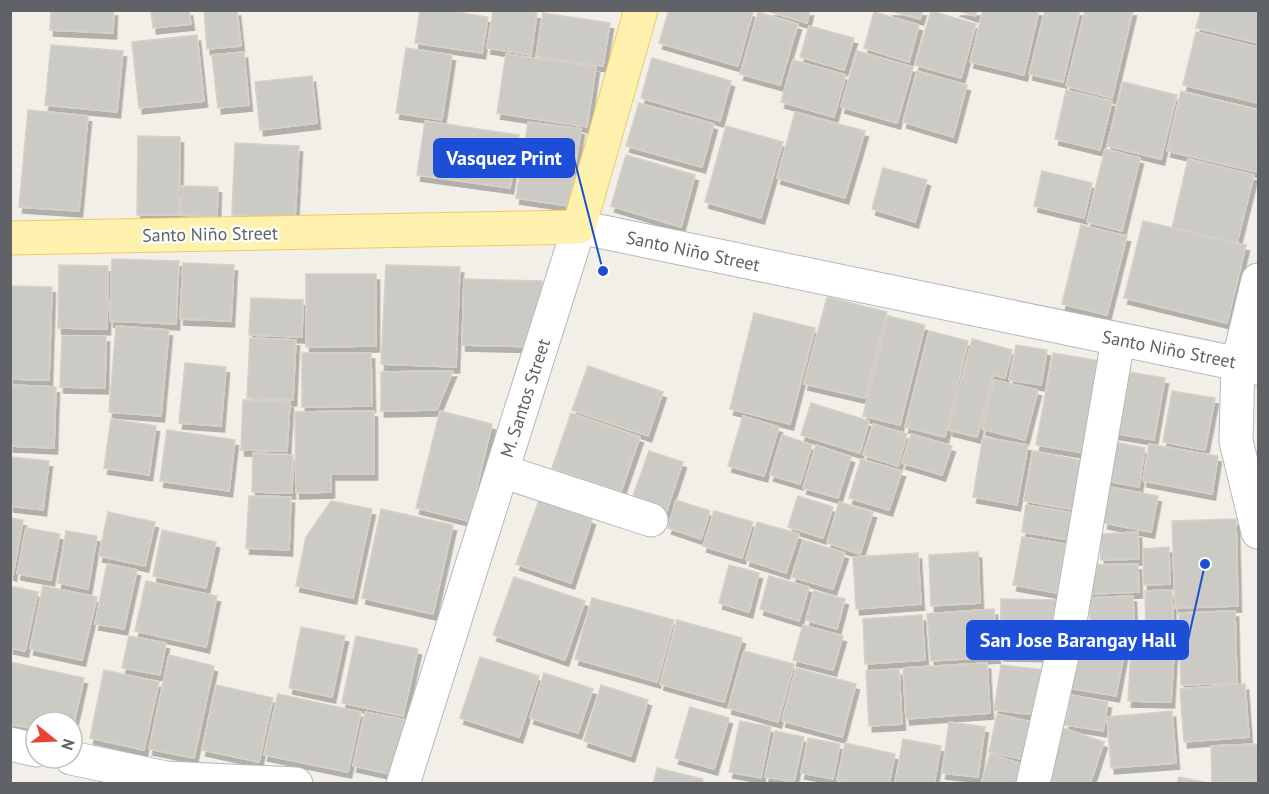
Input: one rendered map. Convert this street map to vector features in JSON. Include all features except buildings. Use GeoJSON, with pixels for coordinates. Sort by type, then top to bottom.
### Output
{"type":"FeatureCollection","features":[{"type":"Feature","properties":{"kind":"main road","name":"M. Santos Street"},"geometry":{"type":"LineString","coordinates":[[579,226],[641,10]]}},
{"type":"Feature","properties":{"kind":"main road","name":"Santo Niño Street"},"geometry":{"type":"LineString","coordinates":[[10,238],[579,226]]}},
{"type":"Feature","properties":{"kind":"street","name":"Santo Niño Street"},"geometry":{"type":"LineString","coordinates":[[579,226],[1118,340],[1248,365]]}},
{"type":"Feature","properties":{"kind":"street","name":"M. Santos Street"},"geometry":{"type":"LineString","coordinates":[[403,783],[579,226]]}},
{"type":"Feature","properties":{"kind":"street"},"geometry":{"type":"LineString","coordinates":[[1258,280],[1236,441],[1258,532]]}},
{"type":"Feature","properties":{"kind":"street"},"geometry":{"type":"LineString","coordinates":[[1033,783],[1070,621],[1118,340]]}},
{"type":"Feature","properties":{"kind":"street"},"geometry":{"type":"LineString","coordinates":[[502,471],[651,520]]}},
{"type":"Feature","properties":{"kind":"street"},"geometry":{"type":"LineString","coordinates":[[84,761],[166,778],[296,783]]}},
{"type":"Feature","properties":{"kind":"place","name":"Vasquez Print"},"geometry":{"type":"Point","coordinates":[603,271]}},
{"type":"Feature","properties":{"kind":"place","name":"San Jose Barangay Hall"},"geometry":{"type":"Point","coordinates":[1205,564]}}]}
